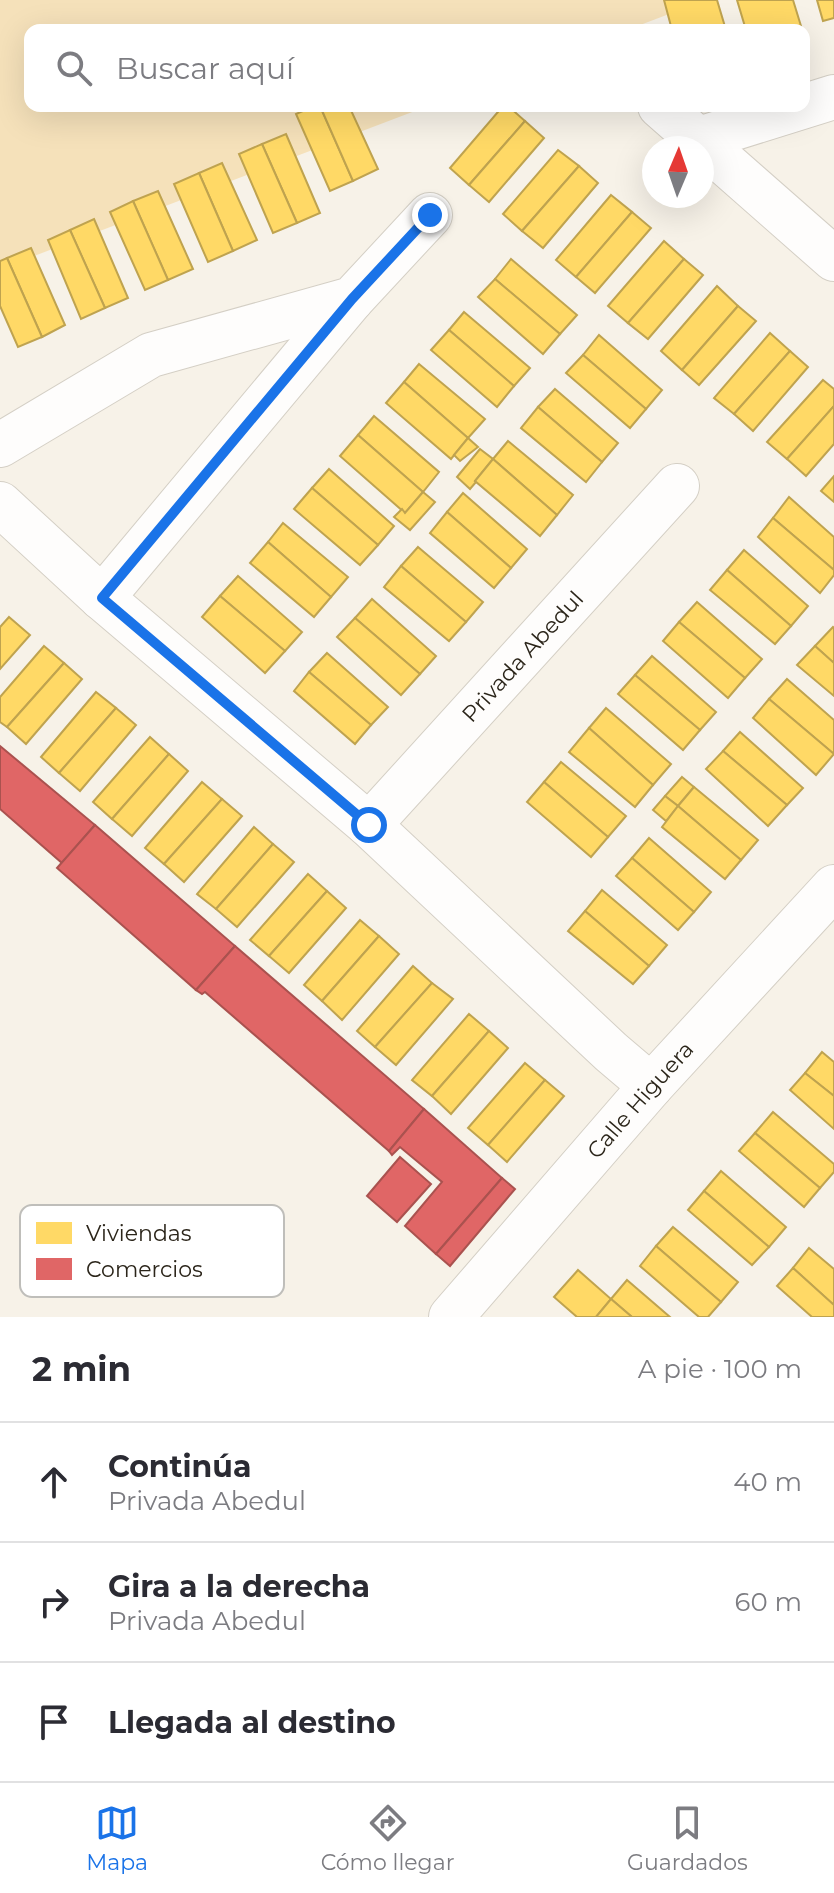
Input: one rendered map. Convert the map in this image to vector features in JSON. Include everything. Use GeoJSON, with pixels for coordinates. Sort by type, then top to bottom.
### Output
{"type":"FeatureCollection","features":[{"type":"Feature","properties":{"kind":"street"},"geometry":{"type":"LineString","coordinates":[[810,104],[834,97]]}},
{"type":"Feature","properties":{"kind":"street"},"geometry":{"type":"LineString","coordinates":[[666,112],[692,136]]}},
{"type":"Feature","properties":{"kind":"street"},"geometry":{"type":"LineString","coordinates":[[709,136],[786,112]]}},
{"type":"Feature","properties":{"kind":"street"},"geometry":{"type":"LineString","coordinates":[[714,156],[834,259]]}},
{"type":"Feature","properties":{"kind":"street"},"geometry":{"type":"LineString","coordinates":[[102,598],[352,299],[430,215]]}},
{"type":"Feature","properties":{"kind":"street"},"geometry":{"type":"LineString","coordinates":[[0,445],[151,355],[352,299]]}},
{"type":"Feature","properties":{"kind":"street","name":"Privada Abedul"},"geometry":{"type":"LineString","coordinates":[[369,825],[677,486]]}},
{"type":"Feature","properties":{"kind":"street"},"geometry":{"type":"LineString","coordinates":[[0,504],[102,598],[369,825],[651,1086]]}},
{"type":"Feature","properties":{"kind":"street","name":"Calle Higuera"},"geometry":{"type":"LineString","coordinates":[[451,1317],[651,1086],[834,887]]}},
{"type":"Feature","properties":{"kind":"shaded area"},"geometry":{"type":"Polygon","coordinates":[[[0,0],[706,0],[643,24],[24,24],[24,112],[412,112],[0,269],[0,0]]]}},
{"type":"Feature","properties":{"kind":"building: Viviendas"},"geometry":{"type":"Polygon","coordinates":[[[664,0],[717,0],[724,24],[670,24],[664,0]]]}},
{"type":"Feature","properties":{"kind":"building: Viviendas"},"geometry":{"type":"Polygon","coordinates":[[[737,0],[793,0],[800,24],[744,24],[737,0]]]}},
{"type":"Feature","properties":{"kind":"building: Viviendas"},"geometry":{"type":"Polygon","coordinates":[[[817,0],[834,0],[834,18],[823,21],[817,0]]]}},
{"type":"Feature","properties":{"kind":"building: Viviendas"},"geometry":{"type":"Polygon","coordinates":[[[323,112],[353,181],[330,191],[296,114],[323,112]]]}},
{"type":"Feature","properties":{"kind":"building: Viviendas"},"geometry":{"type":"Polygon","coordinates":[[[323,112],[352,112],[378,169],[353,181],[323,112]]]}},
{"type":"Feature","properties":{"kind":"building: Viviendas"},"geometry":{"type":"Polygon","coordinates":[[[498,112],[515,112],[525,121],[469,185],[450,168],[498,112]]]}},
{"type":"Feature","properties":{"kind":"building: Viviendas"},"geometry":{"type":"Polygon","coordinates":[[[525,121],[544,138],[489,202],[469,185],[525,121]]]}},
{"type":"Feature","properties":{"kind":"building: Viviendas"},"geometry":{"type":"Polygon","coordinates":[[[286,134],[320,213],[297,223],[262,144],[286,134]]]}},
{"type":"Feature","properties":{"kind":"building: Viviendas"},"geometry":{"type":"Polygon","coordinates":[[[262,144],[297,223],[273,233],[239,154],[262,144]]]}},
{"type":"Feature","properties":{"kind":"building: Viviendas"},"geometry":{"type":"Polygon","coordinates":[[[558,150],[579,166],[522,231],[503,214],[558,150]]]}},
{"type":"Feature","properties":{"kind":"building: Viviendas"},"geometry":{"type":"Polygon","coordinates":[[[222,163],[257,240],[233,251],[199,173],[222,163]]]}},
{"type":"Feature","properties":{"kind":"building: Viviendas"},"geometry":{"type":"Polygon","coordinates":[[[579,166],[598,183],[543,248],[522,231],[579,166]]]}},
{"type":"Feature","properties":{"kind":"building: Viviendas"},"geometry":{"type":"Polygon","coordinates":[[[199,173],[233,251],[208,262],[174,184],[199,173]]]}},
{"type":"Feature","properties":{"kind":"building: Viviendas"},"geometry":{"type":"Polygon","coordinates":[[[158,191],[193,269],[168,280],[133,201],[158,191]]]}},
{"type":"Feature","properties":{"kind":"building: Viviendas"},"geometry":{"type":"Polygon","coordinates":[[[611,195],[632,212],[576,277],[556,260],[611,195]]]}},
{"type":"Feature","properties":{"kind":"building: Viviendas"},"geometry":{"type":"Polygon","coordinates":[[[133,201],[168,280],[145,290],[110,212],[133,201]]]}},
{"type":"Feature","properties":{"kind":"building: Viviendas"},"geometry":{"type":"Polygon","coordinates":[[[632,212],[651,228],[595,293],[576,277],[632,212]]]}},
{"type":"Feature","properties":{"kind":"building: Viviendas"},"geometry":{"type":"Polygon","coordinates":[[[94,219],[128,298],[105,308],[70,230],[94,219]]]}},
{"type":"Feature","properties":{"kind":"building: Viviendas"},"geometry":{"type":"Polygon","coordinates":[[[70,230],[105,308],[81,319],[48,240],[70,230]]]}},
{"type":"Feature","properties":{"kind":"building: Viviendas"},"geometry":{"type":"Polygon","coordinates":[[[664,241],[684,259],[628,323],[608,306],[664,241]]]}},
{"type":"Feature","properties":{"kind":"building: Viviendas"},"geometry":{"type":"Polygon","coordinates":[[[31,248],[65,325],[42,337],[7,258],[31,248]]]}},
{"type":"Feature","properties":{"kind":"building: Viviendas"},"geometry":{"type":"Polygon","coordinates":[[[7,258],[42,337],[18,347],[0,306],[0,261],[7,258]]]}},
{"type":"Feature","properties":{"kind":"building: Viviendas"},"geometry":{"type":"Polygon","coordinates":[[[511,259],[577,315],[560,334],[495,279],[511,259]]]}},
{"type":"Feature","properties":{"kind":"building: Viviendas"},"geometry":{"type":"Polygon","coordinates":[[[684,259],[703,275],[648,339],[628,323],[684,259]]]}},
{"type":"Feature","properties":{"kind":"building: Viviendas"},"geometry":{"type":"Polygon","coordinates":[[[495,279],[560,334],[543,354],[478,297],[495,279]]]}},
{"type":"Feature","properties":{"kind":"building: Viviendas"},"geometry":{"type":"Polygon","coordinates":[[[717,286],[738,306],[682,370],[661,351],[717,286]]]}},
{"type":"Feature","properties":{"kind":"building: Viviendas"},"geometry":{"type":"Polygon","coordinates":[[[738,306],[756,321],[699,385],[682,370],[738,306]]]}},
{"type":"Feature","properties":{"kind":"building: Viviendas"},"geometry":{"type":"Polygon","coordinates":[[[464,312],[530,368],[514,386],[449,330],[464,312]]]}},
{"type":"Feature","properties":{"kind":"building: Viviendas"},"geometry":{"type":"Polygon","coordinates":[[[449,330],[514,386],[497,407],[431,350],[449,330]]]}},
{"type":"Feature","properties":{"kind":"building: Viviendas"},"geometry":{"type":"Polygon","coordinates":[[[770,333],[790,351],[734,414],[714,398],[770,333]]]}},
{"type":"Feature","properties":{"kind":"building: Viviendas"},"geometry":{"type":"Polygon","coordinates":[[[599,335],[662,390],[646,409],[583,355],[599,335]]]}},
{"type":"Feature","properties":{"kind":"building: Viviendas"},"geometry":{"type":"Polygon","coordinates":[[[790,351],[808,367],[753,431],[734,414],[790,351]]]}},
{"type":"Feature","properties":{"kind":"building: Viviendas"},"geometry":{"type":"Polygon","coordinates":[[[583,355],[646,409],[630,428],[566,373],[583,355]]]}},
{"type":"Feature","properties":{"kind":"building: Viviendas"},"geometry":{"type":"Polygon","coordinates":[[[419,364],[485,419],[468,438],[404,382],[419,364]]]}},
{"type":"Feature","properties":{"kind":"building: Viviendas"},"geometry":{"type":"Polygon","coordinates":[[[823,380],[834,389],[834,406],[787,459],[767,442],[823,380]]]}},
{"type":"Feature","properties":{"kind":"building: Viviendas"},"geometry":{"type":"Polygon","coordinates":[[[404,382],[468,438],[451,459],[386,403],[404,382]]]}},
{"type":"Feature","properties":{"kind":"building: Viviendas"},"geometry":{"type":"Polygon","coordinates":[[[555,389],[618,443],[602,462],[538,407],[555,389]]]}},
{"type":"Feature","properties":{"kind":"building: Viviendas"},"geometry":{"type":"Polygon","coordinates":[[[834,406],[834,444],[806,476],[787,459],[834,406]]]}},
{"type":"Feature","properties":{"kind":"building: Viviendas"},"geometry":{"type":"Polygon","coordinates":[[[538,407],[602,462],[586,482],[521,428],[538,407]]]}},
{"type":"Feature","properties":{"kind":"building: Viviendas"},"geometry":{"type":"Polygon","coordinates":[[[374,416],[439,472],[423,492],[358,435],[374,416]]]}},
{"type":"Feature","properties":{"kind":"building: Viviendas"},"geometry":{"type":"Polygon","coordinates":[[[358,435],[423,492],[405,513],[340,456],[358,435]]]}},
{"type":"Feature","properties":{"kind":"building: Viviendas"},"geometry":{"type":"Polygon","coordinates":[[[468,438],[478,447],[460,461],[454,455],[468,438]]]}},
{"type":"Feature","properties":{"kind":"building: Viviendas"},"geometry":{"type":"Polygon","coordinates":[[[508,441],[573,495],[557,515],[493,459],[508,441]]]}},
{"type":"Feature","properties":{"kind":"building: Viviendas"},"geometry":{"type":"Polygon","coordinates":[[[480,449],[493,459],[470,489],[457,477],[480,449]]]}},
{"type":"Feature","properties":{"kind":"building: Viviendas"},"geometry":{"type":"Polygon","coordinates":[[[493,459],[557,515],[540,536],[475,481],[493,459]]]}},
{"type":"Feature","properties":{"kind":"building: Viviendas"},"geometry":{"type":"Polygon","coordinates":[[[329,469],[394,526],[378,545],[312,488],[329,469]]]}},
{"type":"Feature","properties":{"kind":"building: Viviendas"},"geometry":{"type":"Polygon","coordinates":[[[834,476],[834,502],[821,491],[834,476]]]}},
{"type":"Feature","properties":{"kind":"building: Viviendas"},"geometry":{"type":"Polygon","coordinates":[[[312,488],[378,545],[360,565],[294,509],[312,488]]]}},
{"type":"Feature","properties":{"kind":"building: Viviendas"},"geometry":{"type":"Polygon","coordinates":[[[423,492],[435,502],[410,530],[394,517],[402,509],[405,513],[423,492]]]}},
{"type":"Feature","properties":{"kind":"building: Viviendas"},"geometry":{"type":"Polygon","coordinates":[[[463,493],[527,549],[511,568],[447,512],[463,493]]]}},
{"type":"Feature","properties":{"kind":"building: Viviendas"},"geometry":{"type":"Polygon","coordinates":[[[789,497],[834,537],[834,570],[773,518],[789,497]]]}},
{"type":"Feature","properties":{"kind":"building: Viviendas"},"geometry":{"type":"Polygon","coordinates":[[[447,512],[511,568],[494,588],[430,533],[447,512]]]}},
{"type":"Feature","properties":{"kind":"building: Viviendas"},"geometry":{"type":"Polygon","coordinates":[[[773,518],[834,570],[834,575],[820,593],[758,537],[773,518]]]}},
{"type":"Feature","properties":{"kind":"building: Viviendas"},"geometry":{"type":"Polygon","coordinates":[[[283,523],[348,577],[331,597],[268,542],[283,523]]]}},
{"type":"Feature","properties":{"kind":"building: Viviendas"},"geometry":{"type":"Polygon","coordinates":[[[268,542],[331,597],[314,617],[250,563],[268,542]]]}},
{"type":"Feature","properties":{"kind":"building: Viviendas"},"geometry":{"type":"Polygon","coordinates":[[[418,547],[483,602],[466,622],[401,566],[418,547]]]}},
{"type":"Feature","properties":{"kind":"building: Viviendas"},"geometry":{"type":"Polygon","coordinates":[[[744,550],[808,606],[791,626],[727,570],[744,550]]]}},
{"type":"Feature","properties":{"kind":"building: Viviendas"},"geometry":{"type":"Polygon","coordinates":[[[401,566],[466,622],[449,641],[384,587],[401,566]]]}},
{"type":"Feature","properties":{"kind":"building: Viviendas"},"geometry":{"type":"Polygon","coordinates":[[[727,570],[791,626],[775,644],[710,590],[727,570]]]}},
{"type":"Feature","properties":{"kind":"building: Viviendas"},"geometry":{"type":"Polygon","coordinates":[[[238,576],[302,632],[285,651],[220,596],[238,576]]]}},
{"type":"Feature","properties":{"kind":"building: Viviendas"},"geometry":{"type":"Polygon","coordinates":[[[220,596],[285,651],[265,673],[202,617],[220,596]]]}},
{"type":"Feature","properties":{"kind":"building: Viviendas"},"geometry":{"type":"Polygon","coordinates":[[[372,599],[436,656],[420,674],[355,618],[372,599]]]}},
{"type":"Feature","properties":{"kind":"building: Viviendas"},"geometry":{"type":"Polygon","coordinates":[[[697,602],[762,659],[745,678],[679,622],[697,602]]]}},
{"type":"Feature","properties":{"kind":"building: Viviendas"},"geometry":{"type":"Polygon","coordinates":[[[9,617],[30,635],[0,669],[0,627],[9,617]]]}},
{"type":"Feature","properties":{"kind":"building: Viviendas"},"geometry":{"type":"Polygon","coordinates":[[[355,618],[420,674],[401,695],[337,637],[355,618]]]}},
{"type":"Feature","properties":{"kind":"building: Viviendas"},"geometry":{"type":"Polygon","coordinates":[[[679,622],[745,678],[728,698],[663,641],[679,622]]]}},
{"type":"Feature","properties":{"kind":"building: Viviendas"},"geometry":{"type":"Polygon","coordinates":[[[834,628],[834,663],[815,646],[834,628]]]}},
{"type":"Feature","properties":{"kind":"building: Viviendas"},"geometry":{"type":"Polygon","coordinates":[[[44,646],[64,663],[7,727],[0,722],[0,697],[44,646]]]}},
{"type":"Feature","properties":{"kind":"building: Viviendas"},"geometry":{"type":"Polygon","coordinates":[[[815,646],[834,663],[834,696],[797,665],[815,646]]]}},
{"type":"Feature","properties":{"kind":"building: Viviendas"},"geometry":{"type":"Polygon","coordinates":[[[327,653],[388,707],[371,725],[309,672],[327,653]]]}},
{"type":"Feature","properties":{"kind":"building: Viviendas"},"geometry":{"type":"Polygon","coordinates":[[[652,656],[716,712],[700,730],[635,675],[652,656]]]}},
{"type":"Feature","properties":{"kind":"building: Viviendas"},"geometry":{"type":"Polygon","coordinates":[[[64,663],[82,679],[26,744],[7,727],[64,663]]]}},
{"type":"Feature","properties":{"kind":"building: Viviendas"},"geometry":{"type":"Polygon","coordinates":[[[309,672],[371,725],[355,744],[294,691],[309,672]]]}},
{"type":"Feature","properties":{"kind":"building: Viviendas"},"geometry":{"type":"Polygon","coordinates":[[[635,675],[700,730],[683,750],[618,694],[635,675]]]}},
{"type":"Feature","properties":{"kind":"building: Viviendas"},"geometry":{"type":"Polygon","coordinates":[[[787,679],[834,720],[834,754],[769,699],[787,679]]]}},
{"type":"Feature","properties":{"kind":"building: Viviendas"},"geometry":{"type":"Polygon","coordinates":[[[96,692],[116,708],[59,773],[41,757],[96,692]]]}},
{"type":"Feature","properties":{"kind":"building: Viviendas"},"geometry":{"type":"Polygon","coordinates":[[[769,699],[834,754],[816,775],[753,718],[769,699]]]}},
{"type":"Feature","properties":{"kind":"building: Viviendas"},"geometry":{"type":"Polygon","coordinates":[[[116,708],[136,725],[80,791],[59,773],[116,708]]]}},
{"type":"Feature","properties":{"kind":"building: Viviendas"},"geometry":{"type":"Polygon","coordinates":[[[606,708],[671,764],[653,785],[589,728],[606,708]]]}},
{"type":"Feature","properties":{"kind":"building: Viviendas"},"geometry":{"type":"Polygon","coordinates":[[[589,728],[653,785],[635,807],[569,752],[589,728]]]}},
{"type":"Feature","properties":{"kind":"building: Viviendas"},"geometry":{"type":"Polygon","coordinates":[[[740,732],[803,788],[787,805],[723,751],[740,732]]]}},
{"type":"Feature","properties":{"kind":"building: Viviendas"},"geometry":{"type":"Polygon","coordinates":[[[150,737],[169,754],[112,819],[93,802],[150,737]]]}},
{"type":"Feature","properties":{"kind":"building: Viviendas"},"geometry":{"type":"Polygon","coordinates":[[[723,751],[787,805],[768,826],[706,769],[723,751]]]}},
{"type":"Feature","properties":{"kind":"building: Viviendas"},"geometry":{"type":"Polygon","coordinates":[[[169,754],[188,771],[132,836],[112,819],[169,754]]]}},
{"type":"Feature","properties":{"kind":"building: Viviendas"},"geometry":{"type":"Polygon","coordinates":[[[561,762],[626,816],[608,837],[544,782],[561,762]]]}},
{"type":"Feature","properties":{"kind":"building: Viviendas"},"geometry":{"type":"Polygon","coordinates":[[[682,777],[694,787],[678,806],[665,796],[682,777]]]}},
{"type":"Feature","properties":{"kind":"building: Viviendas"},"geometry":{"type":"Polygon","coordinates":[[[202,782],[222,799],[164,864],[145,848],[202,782]]]}},
{"type":"Feature","properties":{"kind":"building: Viviendas"},"geometry":{"type":"Polygon","coordinates":[[[544,782],[608,837],[591,857],[527,802],[544,782]]]}},
{"type":"Feature","properties":{"kind":"building: Viviendas"},"geometry":{"type":"Polygon","coordinates":[[[694,787],[758,840],[741,860],[678,806],[694,787]]]}},
{"type":"Feature","properties":{"kind":"building: Viviendas"},"geometry":{"type":"Polygon","coordinates":[[[665,796],[678,806],[666,821],[653,810],[665,796]]]}},
{"type":"Feature","properties":{"kind":"building: Viviendas"},"geometry":{"type":"Polygon","coordinates":[[[222,799],[242,816],[184,882],[164,864],[222,799]]]}},
{"type":"Feature","properties":{"kind":"building: Viviendas"},"geometry":{"type":"Polygon","coordinates":[[[678,806],[741,860],[725,879],[662,827],[678,806]]]}},
{"type":"Feature","properties":{"kind":"building: Viviendas"},"geometry":{"type":"Polygon","coordinates":[[[254,827],[273,844],[216,909],[197,894],[254,827]]]}},
{"type":"Feature","properties":{"kind":"building: Viviendas"},"geometry":{"type":"Polygon","coordinates":[[[649,838],[711,892],[694,912],[632,858],[649,838]]]}},
{"type":"Feature","properties":{"kind":"building: Viviendas"},"geometry":{"type":"Polygon","coordinates":[[[273,844],[294,862],[237,927],[216,909],[273,844]]]}},
{"type":"Feature","properties":{"kind":"building: Viviendas"},"geometry":{"type":"Polygon","coordinates":[[[632,858],[694,912],[678,930],[616,876],[632,858]]]}},
{"type":"Feature","properties":{"kind":"building: Viviendas"},"geometry":{"type":"Polygon","coordinates":[[[308,874],[327,891],[269,956],[250,940],[308,874]]]}},
{"type":"Feature","properties":{"kind":"building: Viviendas"},"geometry":{"type":"Polygon","coordinates":[[[602,890],[667,945],[649,966],[585,911],[602,890]]]}},
{"type":"Feature","properties":{"kind":"building: Viviendas"},"geometry":{"type":"Polygon","coordinates":[[[327,891],[346,908],[289,973],[269,956],[327,891]]]}},
{"type":"Feature","properties":{"kind":"building: Viviendas"},"geometry":{"type":"Polygon","coordinates":[[[585,911],[649,966],[633,984],[568,931],[585,911]]]}},
{"type":"Feature","properties":{"kind":"building: Viviendas"},"geometry":{"type":"Polygon","coordinates":[[[360,920],[379,936],[322,1001],[304,985],[360,920]]]}},
{"type":"Feature","properties":{"kind":"building: Viviendas"},"geometry":{"type":"Polygon","coordinates":[[[379,936],[399,954],[342,1020],[322,1001],[379,936]]]}},
{"type":"Feature","properties":{"kind":"building: Viviendas"},"geometry":{"type":"Polygon","coordinates":[[[413,966],[432,983],[375,1047],[357,1031],[413,966]]]}},
{"type":"Feature","properties":{"kind":"building: Viviendas"},"geometry":{"type":"Polygon","coordinates":[[[432,983],[453,999],[396,1065],[375,1047],[432,983]]]}},
{"type":"Feature","properties":{"kind":"building: Viviendas"},"geometry":{"type":"Polygon","coordinates":[[[469,1014],[489,1031],[432,1096],[412,1080],[469,1014]]]}},
{"type":"Feature","properties":{"kind":"building: Viviendas"},"geometry":{"type":"Polygon","coordinates":[[[489,1031],[508,1048],[451,1114],[432,1096],[489,1031]]]}},
{"type":"Feature","properties":{"kind":"building: Viviendas"},"geometry":{"type":"Polygon","coordinates":[[[822,1052],[834,1062],[834,1096],[805,1073],[822,1052]]]}},
{"type":"Feature","properties":{"kind":"building: Viviendas"},"geometry":{"type":"Polygon","coordinates":[[[525,1063],[545,1080],[488,1145],[468,1128],[525,1063]]]}},
{"type":"Feature","properties":{"kind":"building: Viviendas"},"geometry":{"type":"Polygon","coordinates":[[[805,1073],[834,1096],[834,1129],[790,1090],[805,1073]]]}},
{"type":"Feature","properties":{"kind":"building: Viviendas"},"geometry":{"type":"Polygon","coordinates":[[[545,1080],[564,1096],[507,1162],[488,1145],[545,1080]]]}},
{"type":"Feature","properties":{"kind":"building: Viviendas"},"geometry":{"type":"Polygon","coordinates":[[[773,1112],[834,1164],[834,1172],[820,1188],[755,1133],[773,1112]]]}},
{"type":"Feature","properties":{"kind":"building: Viviendas"},"geometry":{"type":"Polygon","coordinates":[[[755,1133],[820,1188],[804,1207],[739,1151],[755,1133]]]}},
{"type":"Feature","properties":{"kind":"building: Viviendas"},"geometry":{"type":"Polygon","coordinates":[[[721,1171],[786,1227],[769,1247],[704,1191],[721,1171]]]}},
{"type":"Feature","properties":{"kind":"building: Viviendas"},"geometry":{"type":"Polygon","coordinates":[[[704,1191],[769,1247],[752,1265],[688,1210],[704,1191]]]}},
{"type":"Feature","properties":{"kind":"building: Viviendas"},"geometry":{"type":"Polygon","coordinates":[[[673,1227],[738,1282],[721,1302],[656,1246],[673,1227]]]}},
{"type":"Feature","properties":{"kind":"building: Viviendas"},"geometry":{"type":"Polygon","coordinates":[[[656,1246],[721,1302],[708,1317],[699,1317],[640,1266],[656,1246]]]}},
{"type":"Feature","properties":{"kind":"building: Viviendas"},"geometry":{"type":"Polygon","coordinates":[[[809,1248],[834,1269],[834,1305],[793,1268],[809,1248]]]}},
{"type":"Feature","properties":{"kind":"building: Viviendas"},"geometry":{"type":"Polygon","coordinates":[[[793,1268],[834,1305],[834,1317],[812,1317],[777,1286],[793,1268]]]}},
{"type":"Feature","properties":{"kind":"building: Viviendas"},"geometry":{"type":"Polygon","coordinates":[[[578,1270],[611,1299],[596,1317],[577,1317],[554,1297],[578,1270]]]}},
{"type":"Feature","properties":{"kind":"building: Viviendas"},"geometry":{"type":"Polygon","coordinates":[[[627,1280],[670,1317],[632,1317],[611,1299],[627,1280]]]}},
{"type":"Feature","properties":{"kind":"building: Viviendas"},"geometry":{"type":"Polygon","coordinates":[[[611,1299],[632,1317],[596,1317],[611,1299]]]}},
{"type":"Feature","properties":{"kind":"building: Comercios"},"geometry":{"type":"Polygon","coordinates":[[[0,746],[95,825],[62,863],[0,809],[0,746]]]}},
{"type":"Feature","properties":{"kind":"building: Comercios"},"geometry":{"type":"Polygon","coordinates":[[[95,825],[235,946],[196,990],[57,868],[95,825]]]}},
{"type":"Feature","properties":{"kind":"building: Comercios"},"geometry":{"type":"Polygon","coordinates":[[[235,946],[424,1109],[389,1151],[205,992],[202,994],[196,990],[235,946]]]}},
{"type":"Feature","properties":{"kind":"building: Comercios"},"geometry":{"type":"Polygon","coordinates":[[[424,1109],[502,1178],[436,1254],[405,1226],[442,1182],[400,1147],[392,1155],[389,1151],[424,1109]]]}},
{"type":"Feature","properties":{"kind":"building: Comercios"},"geometry":{"type":"Polygon","coordinates":[[[400,1157],[431,1184],[397,1222],[367,1196],[400,1157]]]}},
{"type":"Feature","properties":{"kind":"building: Comercios"},"geometry":{"type":"Polygon","coordinates":[[[502,1178],[515,1189],[450,1266],[436,1254],[502,1178]]]}},
{"type":"Feature","properties":{"kind":"route"},"geometry":{"type":"LineString","coordinates":[[369,825],[102,598],[352,299],[430,215]]}}]}
